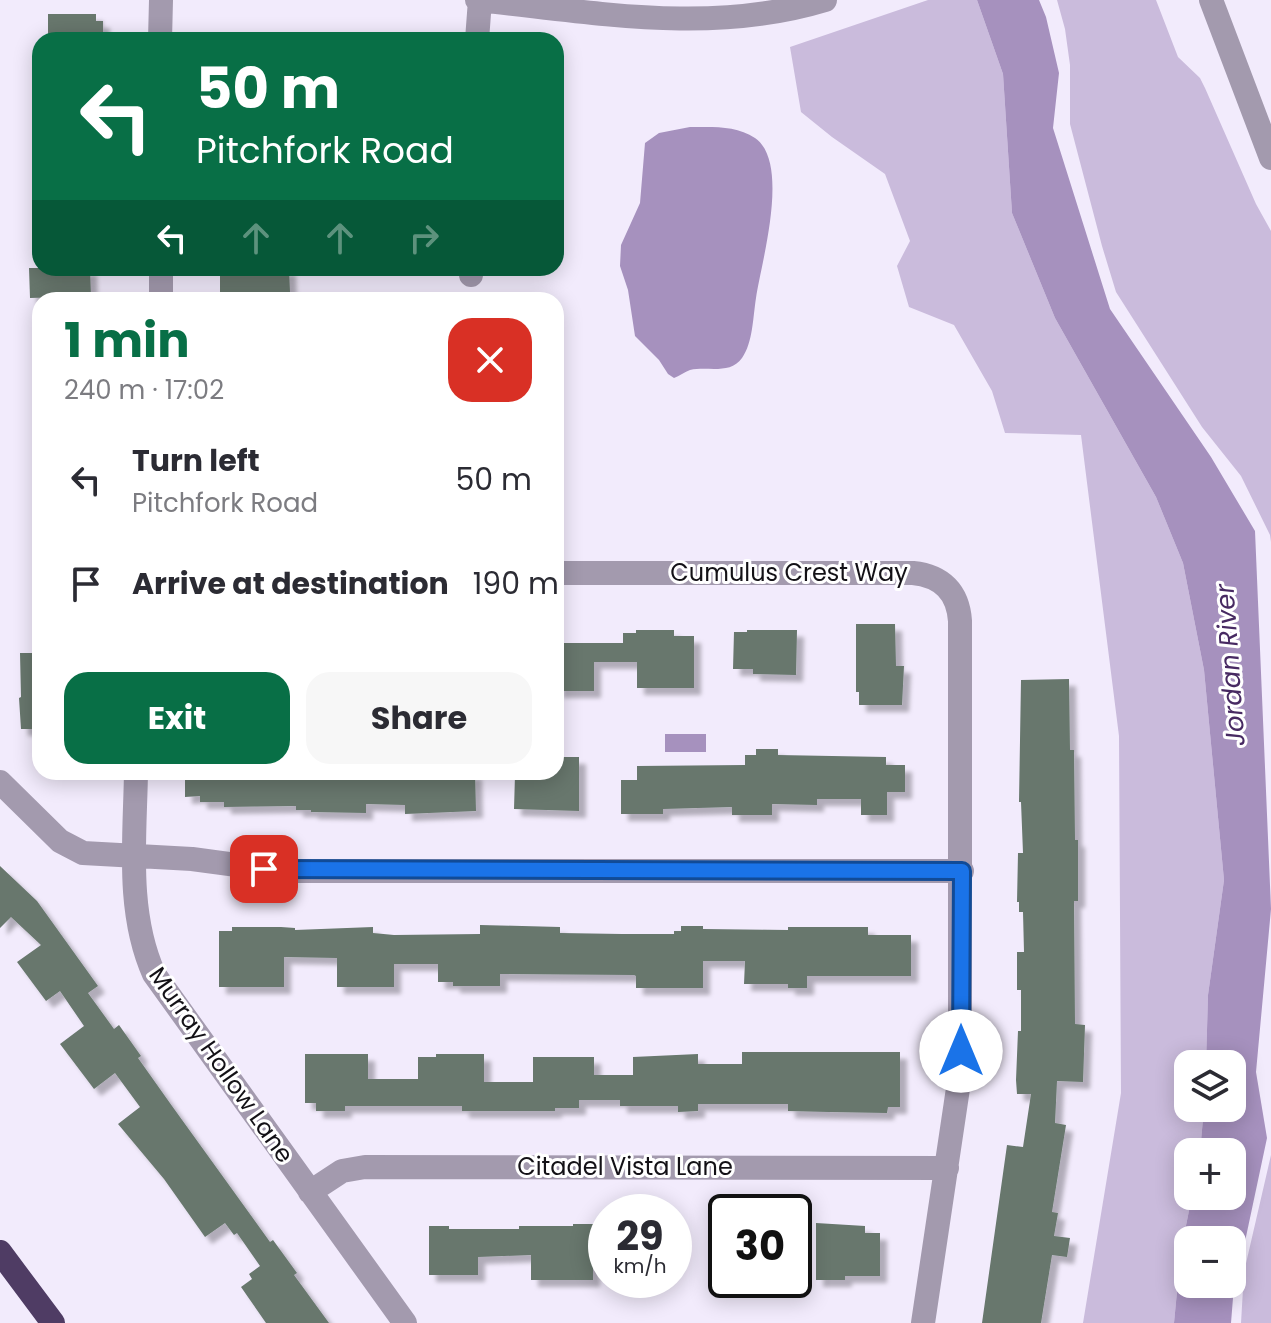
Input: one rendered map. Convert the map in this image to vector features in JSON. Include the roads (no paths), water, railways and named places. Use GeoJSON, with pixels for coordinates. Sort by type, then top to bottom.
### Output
{"type":"FeatureCollection","features":[{"type":"Feature","properties":{"kind":"highway"},"geometry":{"type":"LineString","coordinates":[[0,1252],[53,1323]]}},
{"type":"Feature","properties":{"kind":"street"},"geometry":{"type":"LineString","coordinates":[[160,32],[161,0]]}},
{"type":"Feature","properties":{"kind":"street"},"geometry":{"type":"LineString","coordinates":[[477,32],[479,0],[674,21],[738,17],[798,8],[825,0]]}},
{"type":"Feature","properties":{"kind":"street"},"geometry":{"type":"LineString","coordinates":[[1211,0],[1271,158]]}},
{"type":"Feature","properties":{"kind":"street","name":"Cumulus Crest Way"},"geometry":{"type":"LineString","coordinates":[[564,573],[913,573],[942,582],[954,596],[960,621],[960,1075],[923,1323]]}},
{"type":"Feature","properties":{"kind":"street","name":"Murray Hollow Lane"},"geometry":{"type":"LineString","coordinates":[[136,780],[137,921],[154,974],[405,1323]]}},
{"type":"Feature","properties":{"kind":"street"},"geometry":{"type":"LineString","coordinates":[[0,782],[50,832],[72,849],[95,855],[192,859],[281,871],[962,871]]}},
{"type":"Feature","properties":{"kind":"street","name":"Citadel Vista Lane"},"geometry":{"type":"LineString","coordinates":[[310,1192],[342,1171],[365,1167],[947,1168]]}},
{"type":"Feature","properties":{"kind":"water","name":"Jordan River"},"geometry":{"type":"Polygon","coordinates":[[[977,0],[1039,0],[1059,73],[1053,128],[1110,309],[1211,457],[1255,531],[1271,909],[1256,1072],[1267,1138],[1246,1237],[1246,1226],[1186,1226],[1189,1210],[1246,1210],[1246,1138],[1201,1138],[1203,1122],[1246,1122],[1246,1050],[1206,1050],[1208,995],[1224,880],[1204,670],[1183,563],[1156,497],[1055,318],[1012,213],[1003,74],[977,0]]]}},
{"type":"Feature","properties":{"kind":"water"},"geometry":{"type":"Polygon","coordinates":[[[690,127],[732,129],[755,138],[766,151],[771,169],[771,214],[746,352],[731,366],[690,370],[674,378],[635,336],[628,290],[620,266],[621,245],[640,203],[645,143],[659,133],[690,127]]]}},
{"type":"Feature","properties":{"kind":"water"},"geometry":{"type":"Polygon","coordinates":[[[665,734],[706,734],[706,752],[665,752],[665,734]]]}},
{"type":"Feature","properties":{"kind":"water"},"geometry":{"type":"Polygon","coordinates":[[[1176,1298],[1233,1298],[1231,1323],[1174,1323],[1176,1298]]]}}]}
